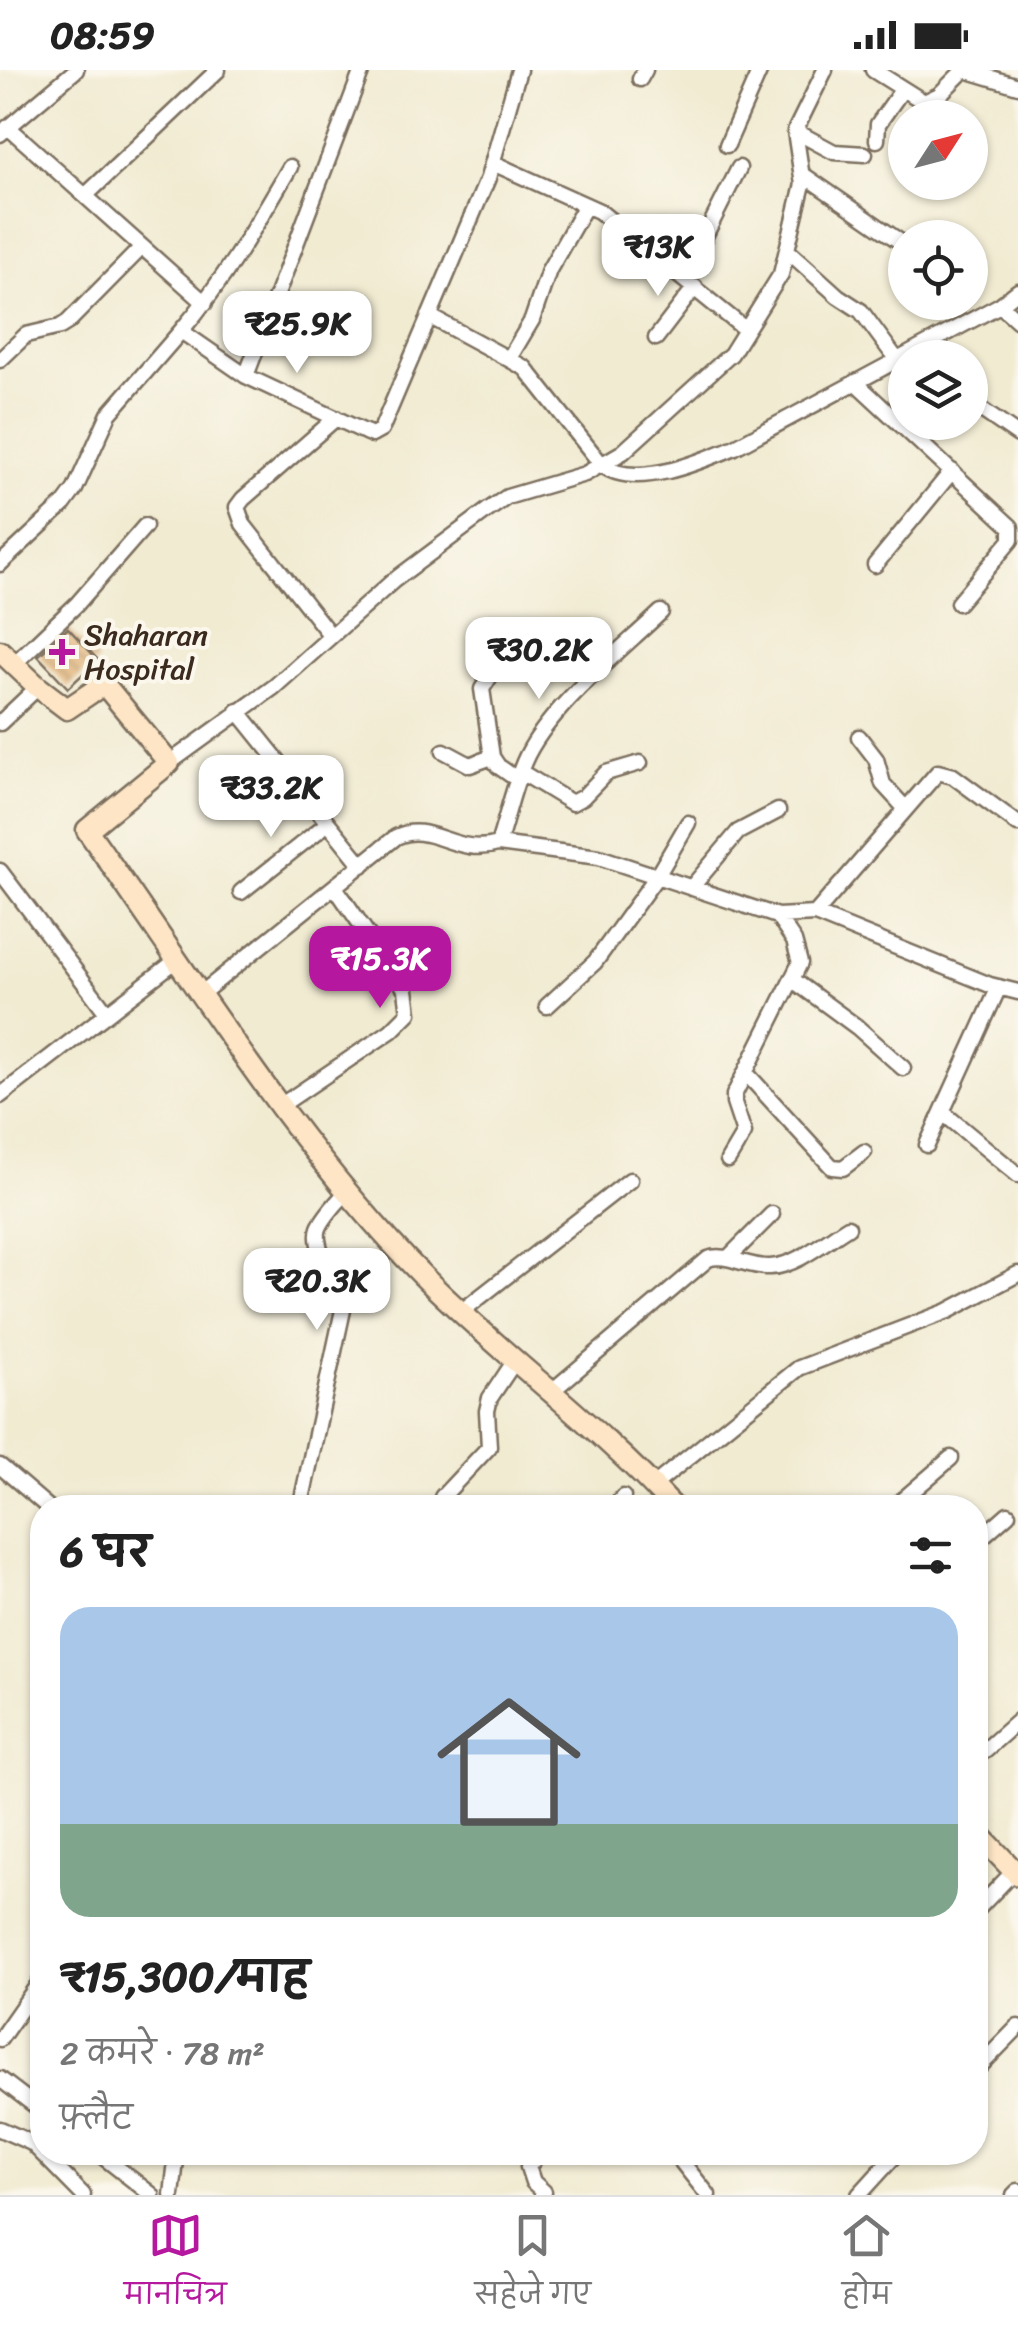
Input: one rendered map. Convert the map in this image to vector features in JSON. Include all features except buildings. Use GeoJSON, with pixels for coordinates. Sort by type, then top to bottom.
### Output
{"type":"FeatureCollection","features":[{"type":"Feature","properties":{"kind":"street"},"geometry":{"type":"LineString","coordinates":[[76,70],[4,131],[85,196],[205,304]]}},
{"type":"Feature","properties":{"kind":"street"},"geometry":{"type":"LineString","coordinates":[[85,196],[218,70]]}},
{"type":"Feature","properties":{"kind":"street"},"geometry":{"type":"LineString","coordinates":[[246,376],[362,70]]}},
{"type":"Feature","properties":{"kind":"street"},"geometry":{"type":"LineString","coordinates":[[182,331],[246,376],[372,434],[381,430],[492,163],[519,70]]}},
{"type":"Feature","properties":{"kind":"street"},"geometry":{"type":"LineString","coordinates":[[726,144],[760,70]]}},
{"type":"Feature","properties":{"kind":"street"},"geometry":{"type":"LineString","coordinates":[[663,1495],[424,1276],[296,1130],[87,830],[169,763],[274,687],[393,581],[507,497],[585,474],[623,452],[731,354],[781,274],[803,184],[795,131],[825,70]]}},
{"type":"Feature","properties":{"kind":"street"},"geometry":{"type":"LineString","coordinates":[[873,70],[924,102],[964,70],[1018,86]]}},
{"type":"Feature","properties":{"kind":"street"},"geometry":{"type":"LineString","coordinates":[[877,140],[878,124],[902,90]]}},
{"type":"Feature","properties":{"kind":"street"},"geometry":{"type":"LineString","coordinates":[[795,131],[834,152],[865,154]]}},
{"type":"Feature","properties":{"kind":"street"},"geometry":{"type":"LineString","coordinates":[[492,163],[586,205],[621,227],[746,330]]}},
{"type":"Feature","properties":{"kind":"street"},"geometry":{"type":"LineString","coordinates":[[0,564],[64,504],[89,461],[109,414],[205,304],[290,167]]}},
{"type":"Feature","properties":{"kind":"street"},"geometry":{"type":"LineString","coordinates":[[656,338],[690,283],[739,168]]}},
{"type":"Feature","properties":{"kind":"street"},"geometry":{"type":"LineString","coordinates":[[802,174],[888,233]]}},
{"type":"Feature","properties":{"kind":"street"},"geometry":{"type":"LineString","coordinates":[[510,357],[532,320],[549,270],[586,205]]}},
{"type":"Feature","properties":{"kind":"street"},"geometry":{"type":"LineString","coordinates":[[0,360],[26,335],[53,330],[68,322],[142,247]]}},
{"type":"Feature","properties":{"kind":"street"},"geometry":{"type":"LineString","coordinates":[[787,250],[838,296],[861,311],[888,342]]}},
{"type":"Feature","properties":{"kind":"street"},"geometry":{"type":"LineString","coordinates":[[935,340],[1018,291]]}},
{"type":"Feature","properties":{"kind":"street"},"geometry":{"type":"LineString","coordinates":[[1000,305],[1018,321]]}},
{"type":"Feature","properties":{"kind":"street"},"geometry":{"type":"LineString","coordinates":[[429,316],[510,357],[539,382],[602,466],[634,478],[713,456],[888,365]]}},
{"type":"Feature","properties":{"kind":"street"},"geometry":{"type":"LineString","coordinates":[[855,382],[1007,521],[1012,535],[958,603]]}},
{"type":"Feature","properties":{"kind":"street"},"geometry":{"type":"LineString","coordinates":[[988,414],[1018,435]]}},
{"type":"Feature","properties":{"kind":"street"},"geometry":{"type":"LineString","coordinates":[[331,636],[243,524],[237,507],[336,418]]}},
{"type":"Feature","properties":{"kind":"street"},"geometry":{"type":"LineString","coordinates":[[875,565],[952,470]]}},
{"type":"Feature","properties":{"kind":"street"},"geometry":{"type":"LineString","coordinates":[[144,526],[77,604],[7,657],[67,709],[104,684],[169,763]]}},
{"type":"Feature","properties":{"kind":"street"},"geometry":{"type":"LineString","coordinates":[[498,844],[520,776],[542,733],[565,705],[661,612]]}},
{"type":"Feature","properties":{"kind":"street"},"geometry":{"type":"LineString","coordinates":[[494,670],[482,689],[492,758],[498,766],[572,803],[583,798],[606,773],[640,763]]}},
{"type":"Feature","properties":{"kind":"street"},"geometry":{"type":"LineString","coordinates":[[0,722],[38,687]]}},
{"type":"Feature","properties":{"kind":"street"},"geometry":{"type":"LineString","coordinates":[[238,711],[362,865]]}},
{"type":"Feature","properties":{"kind":"street"},"geometry":{"type":"LineString","coordinates":[[859,736],[876,759],[883,784],[905,808]]}},
{"type":"Feature","properties":{"kind":"street"},"geometry":{"type":"LineString","coordinates":[[444,751],[470,765],[492,758]]}},
{"type":"Feature","properties":{"kind":"street"},"geometry":{"type":"LineString","coordinates":[[815,914],[932,776],[946,772],[1018,824]]}},
{"type":"Feature","properties":{"kind":"street"},"geometry":{"type":"LineString","coordinates":[[691,888],[738,832],[778,811]]}},
{"type":"Feature","properties":{"kind":"street"},"geometry":{"type":"LineString","coordinates":[[241,892],[328,823]]}},
{"type":"Feature","properties":{"kind":"street"},"geometry":{"type":"LineString","coordinates":[[548,1006],[595,962],[657,876],[688,824]]}},
{"type":"Feature","properties":{"kind":"street"},"geometry":{"type":"LineString","coordinates":[[202,992],[407,831],[467,848],[498,844],[599,856],[777,916],[815,914],[1018,992]]}},
{"type":"Feature","properties":{"kind":"street"},"geometry":{"type":"LineString","coordinates":[[0,872],[107,1013]]}},
{"type":"Feature","properties":{"kind":"street"},"geometry":{"type":"LineString","coordinates":[[280,1106],[392,1031],[409,1012],[406,990],[335,887]]}},
{"type":"Feature","properties":{"kind":"street"},"geometry":{"type":"LineString","coordinates":[[728,1160],[744,1133],[734,1103],[800,963],[799,953],[777,916]]}},
{"type":"Feature","properties":{"kind":"street"},"geometry":{"type":"LineString","coordinates":[[0,1096],[178,959]]}},
{"type":"Feature","properties":{"kind":"street"},"geometry":{"type":"LineString","coordinates":[[793,980],[858,1027],[903,1068]]}},
{"type":"Feature","properties":{"kind":"street"},"geometry":{"type":"LineString","coordinates":[[927,1145],[999,987]]}},
{"type":"Feature","properties":{"kind":"street"},"geometry":{"type":"LineString","coordinates":[[746,1073],[832,1167],[844,1168],[864,1152]]}},
{"type":"Feature","properties":{"kind":"street"},"geometry":{"type":"LineString","coordinates":[[942,1112],[1018,1175]]}},
{"type":"Feature","properties":{"kind":"street"},"geometry":{"type":"LineString","coordinates":[[462,1311],[630,1180]]}},
{"type":"Feature","properties":{"kind":"street"},"geometry":{"type":"LineString","coordinates":[[303,1495],[343,1310],[318,1243],[318,1231],[348,1190]]}},
{"type":"Feature","properties":{"kind":"street"},"geometry":{"type":"LineString","coordinates":[[728,1258],[772,1214]]}},
{"type":"Feature","properties":{"kind":"street"},"geometry":{"type":"LineString","coordinates":[[552,1391],[708,1259],[720,1256],[753,1267],[782,1266],[848,1227]]}},
{"type":"Feature","properties":{"kind":"street"},"geometry":{"type":"LineString","coordinates":[[654,1485],[799,1368],[948,1311],[1018,1274]]}},
{"type":"Feature","properties":{"kind":"street"},"geometry":{"type":"LineString","coordinates":[[445,1495],[488,1447],[490,1398],[516,1359]]}},
{"type":"Feature","properties":{"kind":"street"},"geometry":{"type":"LineString","coordinates":[[908,1495],[951,1458]]}},
{"type":"Feature","properties":{"kind":"street"},"geometry":{"type":"LineString","coordinates":[[0,1466],[34,1495]]}},
{"type":"Feature","properties":{"kind":"street"},"geometry":{"type":"LineString","coordinates":[[988,1532],[1008,1514]]}},
{"type":"Feature","properties":{"kind":"street"},"geometry":{"type":"LineString","coordinates":[[988,1748],[1018,1721]]}},
{"type":"Feature","properties":{"kind":"street"},"geometry":{"type":"LineString","coordinates":[[988,1844],[1016,1873],[988,1900]]}},
{"type":"Feature","properties":{"kind":"street"},"geometry":{"type":"LineString","coordinates":[[0,2040],[30,1996]]}},
{"type":"Feature","properties":{"kind":"street"},"geometry":{"type":"LineString","coordinates":[[988,2058],[1018,2027]]}},
{"type":"Feature","properties":{"kind":"street"},"geometry":{"type":"LineString","coordinates":[[0,2078],[30,2102]]}},
{"type":"Feature","properties":{"kind":"street"},"geometry":{"type":"LineString","coordinates":[[0,2128],[30,2143]]}},
{"type":"Feature","properties":{"kind":"street"},"geometry":{"type":"LineString","coordinates":[[53,2165],[82,2195]]}},
{"type":"Feature","properties":{"kind":"street"},"geometry":{"type":"LineString","coordinates":[[113,2165],[152,2195]]}},
{"type":"Feature","properties":{"kind":"street"},"geometry":{"type":"LineString","coordinates":[[172,2195],[175,2165]]}},
{"type":"Feature","properties":{"kind":"street"},"geometry":{"type":"LineString","coordinates":[[530,2165],[528,2174],[544,2194]]}},
{"type":"Feature","properties":{"kind":"street"},"geometry":{"type":"LineString","coordinates":[[684,2165],[708,2195]]}},
{"type":"Feature","properties":{"kind":"street"},"geometry":{"type":"LineString","coordinates":[[858,2195],[886,2165]]}},
{"type":"Feature","properties":{"kind":"place","name":"Shaharan Hospital"},"geometry":{"type":"Point","coordinates":[62,652]}}]}
